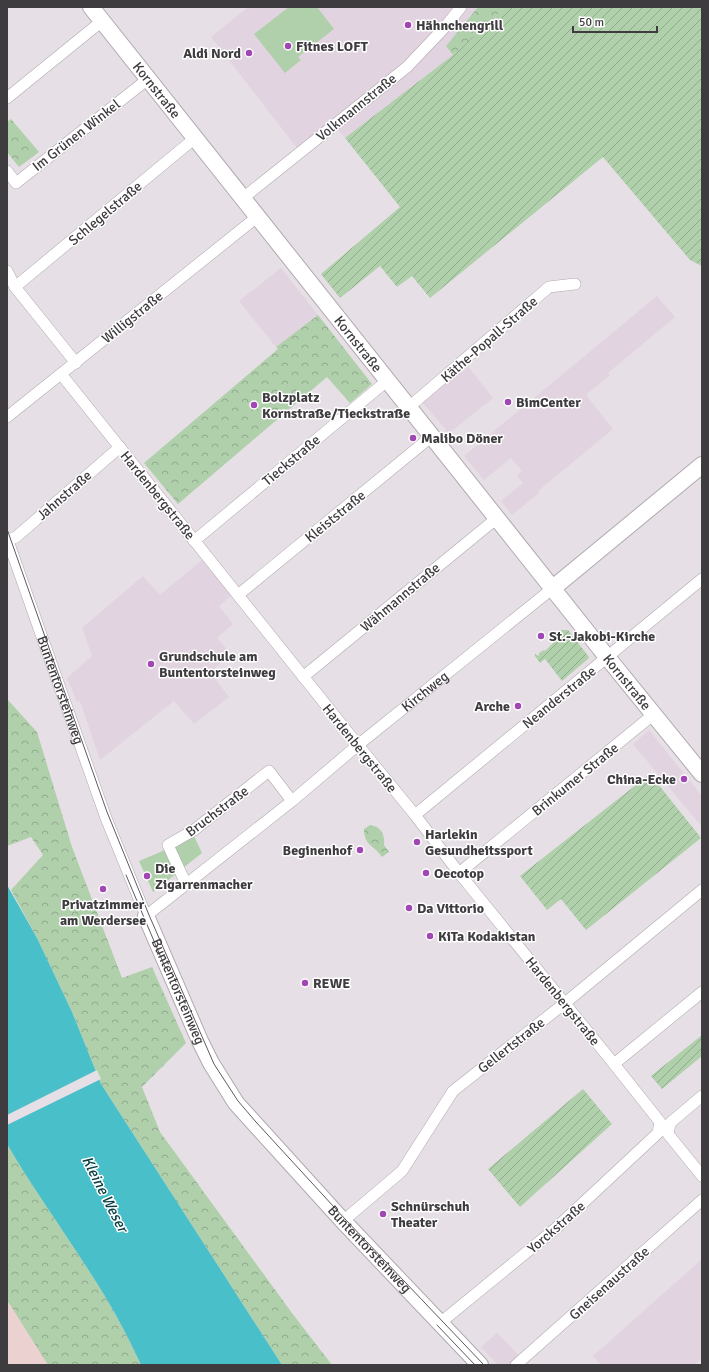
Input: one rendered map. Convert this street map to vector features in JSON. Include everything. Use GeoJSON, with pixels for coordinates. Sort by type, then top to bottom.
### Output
{"type":"FeatureCollection","features":[{"type":"Feature","properties":{"kind":"street","name":"Kornstraße"},"geometry":{"type":"LineString","coordinates":[[91,7],[607,657],[702,774]]}},
{"type":"Feature","properties":{"kind":"street","name":"Volkmannstraße"},"geometry":{"type":"LineString","coordinates":[[243,198],[406,67],[444,27],[460,7]]}},
{"type":"Feature","properties":{"kind":"street"},"geometry":{"type":"LineString","coordinates":[[7,98],[102,21]]}},
{"type":"Feature","properties":{"kind":"street","name":"Im Grünen Winkel"},"geometry":{"type":"LineString","coordinates":[[7,171],[16,183],[148,79]]}},
{"type":"Feature","properties":{"kind":"street","name":"Schlegelstraße"},"geometry":{"type":"LineString","coordinates":[[15,287],[195,138]]}},
{"type":"Feature","properties":{"kind":"street","name":"Willigstraße"},"geometry":{"type":"LineString","coordinates":[[7,417],[257,217]]}},
{"type":"Feature","properties":{"kind":"street"},"geometry":{"type":"LineString","coordinates":[[7,271],[15,287],[76,362]]}},
{"type":"Feature","properties":{"kind":"street","name":"Käthe-Popall-Straße"},"geometry":{"type":"LineString","coordinates":[[409,407],[549,287],[575,284]]}},
{"type":"Feature","properties":{"kind":"street","name":"Hardenbergstraße"},"geometry":{"type":"LineString","coordinates":[[61,374],[415,815],[459,873],[614,1064],[665,1122],[668,1134],[702,1176]]}},
{"type":"Feature","properties":{"kind":"street","name":"Tieckstraße"},"geometry":{"type":"LineString","coordinates":[[194,540],[388,380]]}},
{"type":"Feature","properties":{"kind":"street","name":"Kleiststraße"},"geometry":{"type":"LineString","coordinates":[[238,595],[432,436]]}},
{"type":"Feature","properties":{"kind":"street","name":"Jahnstraße"},"geometry":{"type":"LineString","coordinates":[[7,539],[16,537],[120,447]]}},
{"type":"Feature","properties":{"kind":"street","name":"Kirchweg"},"geometry":{"type":"LineString","coordinates":[[146,916],[292,801],[358,745],[553,588],[702,465]]}},
{"type":"Feature","properties":{"kind":"street","name":"Wähmannstraße"},"geometry":{"type":"LineString","coordinates":[[303,677],[497,518]]}},
{"type":"Feature","properties":{"kind":"street","name":"Buntentorsteinweg"},"geometry":{"type":"LineString","coordinates":[[7,539],[106,818],[146,916],[210,1063],[225,1087],[250,1119],[343,1221],[480,1365]]}},
{"type":"Feature","properties":{"kind":"street","name":"Neanderstraße"},"geometry":{"type":"LineString","coordinates":[[415,815],[702,579]]}},
{"type":"Feature","properties":{"kind":"street","name":"Brinkumer Straße"},"geometry":{"type":"LineString","coordinates":[[459,873],[654,714]]}},
{"type":"Feature","properties":{"kind":"street","name":"Bruchstraße"},"geometry":{"type":"LineString","coordinates":[[186,884],[168,845],[194,830],[269,771],[292,801]]}},
{"type":"Feature","properties":{"kind":"street","name":"Gellertstraße"},"geometry":{"type":"LineString","coordinates":[[343,1221],[402,1171],[453,1091],[565,1003],[702,890]]}},
{"type":"Feature","properties":{"kind":"street"},"geometry":{"type":"LineString","coordinates":[[614,1064],[702,992]]}},
{"type":"Feature","properties":{"kind":"street","name":"Yorckstraße"},"geometry":{"type":"LineString","coordinates":[[440,1323],[555,1229],[658,1133],[665,1122],[702,1096]]}},
{"type":"Feature","properties":{"kind":"street","name":"Gneisenaustraße"},"geometry":{"type":"LineString","coordinates":[[516,1365],[702,1200]]}},
{"type":"Feature","properties":{"kind":"shaded area"},"geometry":{"type":"Polygon","coordinates":[[[248,7],[478,7],[446,46],[453,55],[345,138],[338,129],[304,157],[211,37],[248,7]]]}},
{"type":"Feature","properties":{"kind":"shaded area"},"geometry":{"type":"Polygon","coordinates":[[[281,268],[318,315],[276,347],[239,301],[281,268]]]}},
{"type":"Feature","properties":{"kind":"shaded area"},"geometry":{"type":"Polygon","coordinates":[[[657,296],[675,317],[608,373],[610,375],[586,395],[613,429],[538,491],[539,493],[512,515],[501,501],[523,483],[517,475],[522,471],[511,458],[484,480],[464,456],[657,296]]]}},
{"type":"Feature","properties":{"kind":"shaded area"},"geometry":{"type":"Polygon","coordinates":[[[467,365],[493,398],[449,433],[422,402],[467,365]]]}},
{"type":"Feature","properties":{"kind":"shaded area","name":"Grundschule am Buntentorsteinweg"},"geometry":{"type":"Polygon","coordinates":[[[202,560],[231,596],[219,606],[233,624],[217,638],[231,654],[210,672],[229,697],[194,724],[174,701],[100,760],[80,701],[77,702],[67,678],[92,656],[82,628],[143,576],[160,595],[202,560]]]}},
{"type":"Feature","properties":{"kind":"shaded area"},"geometry":{"type":"Polygon","coordinates":[[[649,730],[702,796],[702,827],[633,744],[649,730]]]}},
{"type":"Feature","properties":{"kind":"shaded area"},"geometry":{"type":"Polygon","coordinates":[[[702,1259],[702,1358],[694,1365],[601,1365],[593,1356],[702,1259]]]}},
{"type":"Feature","properties":{"kind":"shaded area"},"geometry":{"type":"Polygon","coordinates":[[[7,1300],[48,1365],[7,1365],[7,1300]]]}},
{"type":"Feature","properties":{"kind":"shaded area"},"geometry":{"type":"Polygon","coordinates":[[[497,1333],[528,1365],[498,1365],[481,1347],[497,1333]]]}},
{"type":"Feature","properties":{"kind":"green space","name":"Fitnes LOFT"},"geometry":{"type":"Polygon","coordinates":[[[289,7],[317,7],[334,29],[298,57],[301,60],[285,73],[254,34],[289,7]]]}},
{"type":"Feature","properties":{"kind":"green space"},"geometry":{"type":"Polygon","coordinates":[[[478,7],[506,7],[453,55],[446,46],[478,7]]]}},
{"type":"Feature","properties":{"kind":"green space"},"geometry":{"type":"Polygon","coordinates":[[[506,7],[702,7],[702,266],[690,260],[603,157],[430,298],[412,276],[397,287],[380,266],[340,298],[321,274],[400,207],[345,138],[453,55],[506,7]]]}},
{"type":"Feature","properties":{"kind":"green space"},"geometry":{"type":"Polygon","coordinates":[[[11,119],[39,152],[19,167],[7,152],[7,122],[11,119]]]}},
{"type":"Feature","properties":{"kind":"green space"},"geometry":{"type":"Polygon","coordinates":[[[318,315],[372,384],[350,403],[327,377],[178,504],[144,463],[278,349],[276,347],[318,315]]]}},
{"type":"Feature","properties":{"kind":"green space"},"geometry":{"type":"Polygon","coordinates":[[[568,630],[589,657],[562,681],[545,659],[540,663],[535,654],[539,656],[539,653],[544,650],[545,651],[558,638],[560,638],[559,636],[562,634],[559,631],[568,630]]]}},
{"type":"Feature","properties":{"kind":"green space"},"geometry":{"type":"Polygon","coordinates":[[[7,699],[37,732],[72,847],[122,978],[152,967],[186,1043],[142,1087],[160,1132],[292,1313],[332,1365],[282,1365],[101,1084],[72,1012],[37,938],[11,890],[43,855],[31,837],[7,846],[7,699]]]}},
{"type":"Feature","properties":{"kind":"green space"},"geometry":{"type":"Polygon","coordinates":[[[650,774],[701,838],[586,930],[561,899],[547,910],[520,876],[650,774]]]}},
{"type":"Feature","properties":{"kind":"green space"},"geometry":{"type":"Polygon","coordinates":[[[370,825],[377,827],[382,832],[384,845],[389,852],[382,857],[370,845],[364,835],[364,829],[370,825]]]}},
{"type":"Feature","properties":{"kind":"green space"},"geometry":{"type":"Polygon","coordinates":[[[194,836],[202,853],[183,868],[173,848],[194,836]]]}},
{"type":"Feature","properties":{"kind":"green space"},"geometry":{"type":"Polygon","coordinates":[[[165,850],[176,874],[153,892],[139,861],[165,850]]]}},
{"type":"Feature","properties":{"kind":"green space"},"geometry":{"type":"Polygon","coordinates":[[[702,1035],[702,1056],[662,1089],[651,1076],[702,1035]]]}},
{"type":"Feature","properties":{"kind":"green space"},"geometry":{"type":"Polygon","coordinates":[[[583,1089],[612,1124],[520,1207],[488,1169],[583,1089]]]}},
{"type":"Feature","properties":{"kind":"green space"},"geometry":{"type":"Polygon","coordinates":[[[7,1144],[105,1296],[141,1365],[48,1365],[7,1300],[7,1144]]]}},
{"type":"Feature","properties":{"kind":"water","name":"Kleine Weser"},"geometry":{"type":"Polygon","coordinates":[[[7,885],[37,938],[72,1012],[101,1084],[282,1365],[141,1365],[105,1296],[7,1144],[7,885]]]}},
{"type":"Feature","properties":{"kind":"pier"},"geometry":{"type":"Polygon","coordinates":[[[97,1070],[101,1079],[7,1125],[7,1115],[97,1070]]]}},
{"type":"Feature","properties":{"kind":"tram line"},"geometry":{"type":"LineString","coordinates":[[7,529],[107,812],[149,915],[214,1064],[238,1101],[256,1122],[345,1219],[484,1365]]}},
{"type":"Feature","properties":{"kind":"tram line"},"geometry":{"type":"LineString","coordinates":[[126,875],[165,967]]}},
{"type":"Feature","properties":{"kind":"tram line"},"geometry":{"type":"LineString","coordinates":[[437,1325],[475,1365]]}},
{"type":"Feature","properties":{"kind":"place","name":"Hähnchengrill"},"geometry":{"type":"Point","coordinates":[408,25]}},
{"type":"Feature","properties":{"kind":"place","name":"Fitnes LOFT"},"geometry":{"type":"Point","coordinates":[288,46]}},
{"type":"Feature","properties":{"kind":"place","name":"Aldi Nord"},"geometry":{"type":"Point","coordinates":[249,53]}},
{"type":"Feature","properties":{"kind":"place","name":"BimCenter"},"geometry":{"type":"Point","coordinates":[508,402]}},
{"type":"Feature","properties":{"kind":"place","name":"Bolzplatz Kornstraße/Tieckstraße"},"geometry":{"type":"Point","coordinates":[254,405]}},
{"type":"Feature","properties":{"kind":"place","name":"Malibo Döner"},"geometry":{"type":"Point","coordinates":[413,438]}},
{"type":"Feature","properties":{"kind":"place","name":"St.-Jakobi-Kirche"},"geometry":{"type":"Point","coordinates":[541,636]}},
{"type":"Feature","properties":{"kind":"place","name":"Grundschule am Buntentorsteinweg"},"geometry":{"type":"Point","coordinates":[151,664]}},
{"type":"Feature","properties":{"kind":"place","name":"Arche"},"geometry":{"type":"Point","coordinates":[518,706]}},
{"type":"Feature","properties":{"kind":"place","name":"China-Ecke"},"geometry":{"type":"Point","coordinates":[684,779]}},
{"type":"Feature","properties":{"kind":"place","name":"Harlekin Gesundheitssport"},"geometry":{"type":"Point","coordinates":[417,842]}},
{"type":"Feature","properties":{"kind":"place","name":"Beginenhof"},"geometry":{"type":"Point","coordinates":[360,850]}},
{"type":"Feature","properties":{"kind":"place","name":"Oecotop"},"geometry":{"type":"Point","coordinates":[426,873]}},
{"type":"Feature","properties":{"kind":"place","name":"Die Zigarrenmacher"},"geometry":{"type":"Point","coordinates":[147,876]}},
{"type":"Feature","properties":{"kind":"place","name":"Privatzimmer am Werdersee"},"geometry":{"type":"Point","coordinates":[103,889]}},
{"type":"Feature","properties":{"kind":"place","name":"Da Vittorio"},"geometry":{"type":"Point","coordinates":[409,908]}},
{"type":"Feature","properties":{"kind":"place","name":"KiTa Kodakistan"},"geometry":{"type":"Point","coordinates":[430,936]}},
{"type":"Feature","properties":{"kind":"place","name":"REWE"},"geometry":{"type":"Point","coordinates":[305,983]}},
{"type":"Feature","properties":{"kind":"place","name":"Schnürschuh Theater"},"geometry":{"type":"Point","coordinates":[383,1214]}}]}
